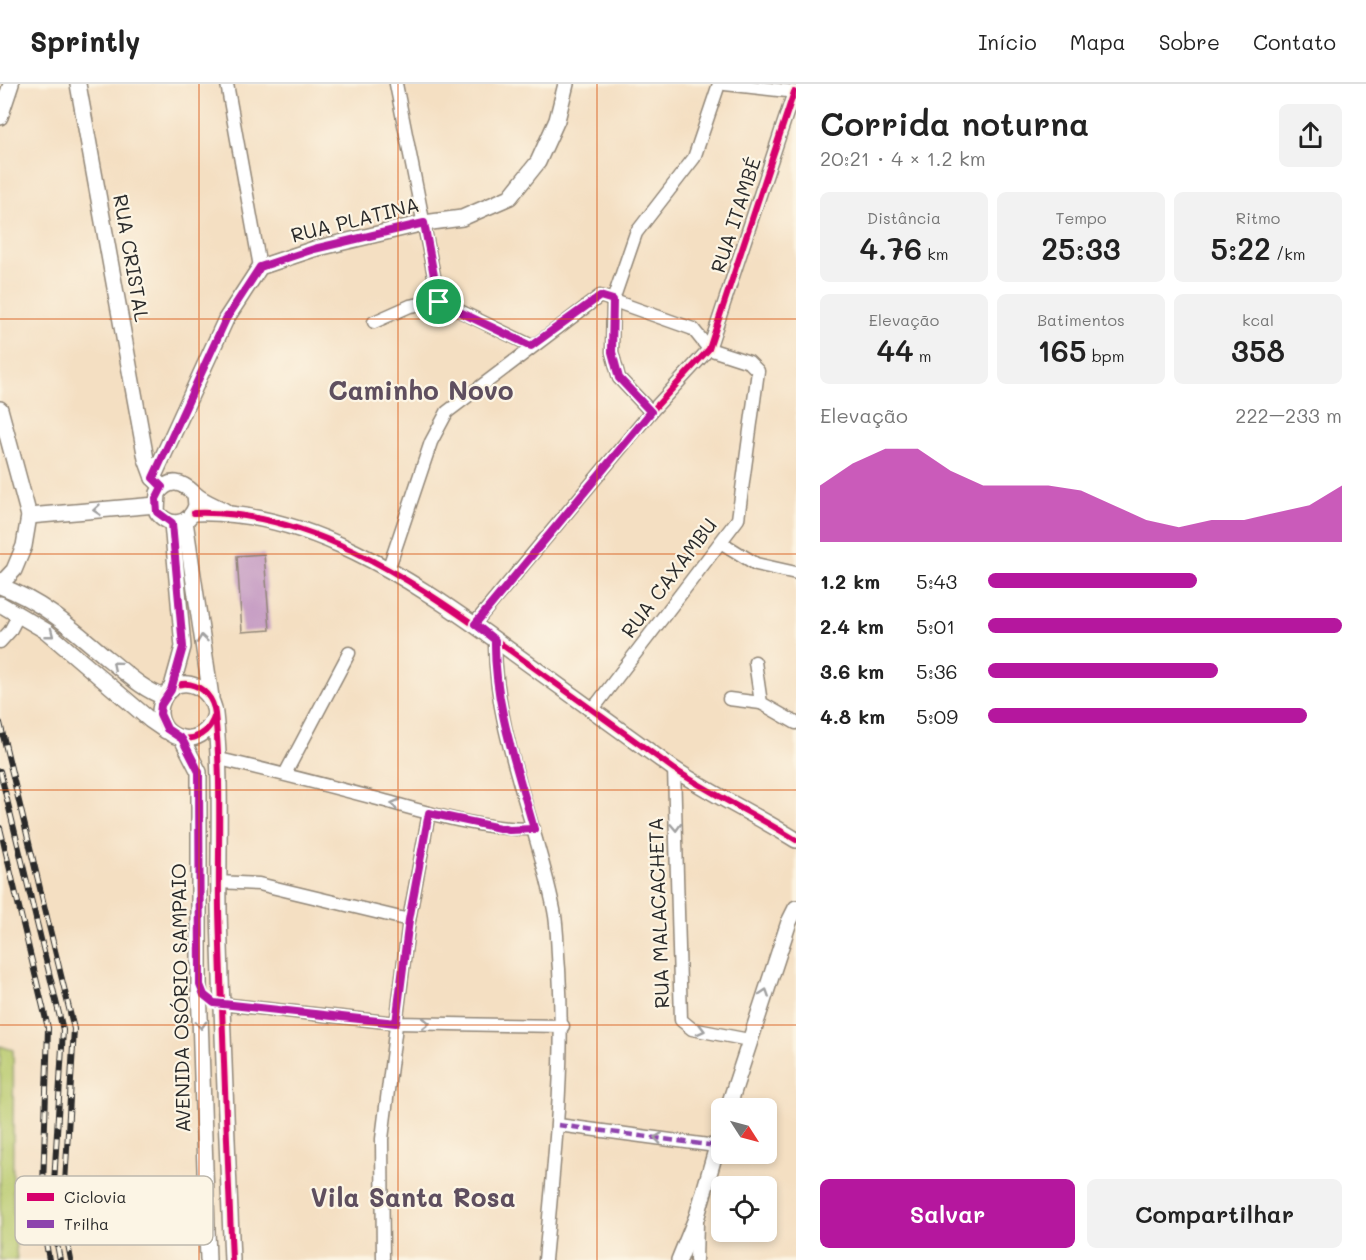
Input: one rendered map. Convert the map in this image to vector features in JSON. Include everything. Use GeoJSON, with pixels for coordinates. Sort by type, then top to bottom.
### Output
{"type":"FeatureCollection","features":[{"type":"Feature","properties":{"kind":"street"},"geometry":{"type":"LineString","coordinates":[[0,117],[12,84]]}},
{"type":"Feature","properties":{"kind":"street","name":"RUA CRISTAL"},"geometry":{"type":"LineString","coordinates":[[78,84],[148,469],[157,483]]}},
{"type":"Feature","properties":{"kind":"street"},"geometry":{"type":"LineString","coordinates":[[227,84],[260,267],[226,319],[160,459],[156,505],[161,517],[184,519],[225,512],[252,515],[320,536],[388,570],[419,586],[475,624],[674,768],[796,840]]}},
{"type":"Feature","properties":{"kind":"street"},"geometry":{"type":"LineString","coordinates":[[396,84],[439,302]]}},
{"type":"Feature","properties":{"kind":"street","name":"RUA PLATINA"},"geometry":{"type":"LineString","coordinates":[[260,267],[314,249],[424,223],[462,218],[510,197],[538,162],[557,120],[566,84]]}},
{"type":"Feature","properties":{"kind":"street"},"geometry":{"type":"LineString","coordinates":[[651,412],[619,378],[612,352],[613,300],[636,233],[694,158],[719,84]]}},
{"type":"Feature","properties":{"kind":"street"},"geometry":{"type":"LineString","coordinates":[[725,84],[795,92]]}},
{"type":"Feature","properties":{"kind":"street","name":"RUA ITAMBÉ"},"geometry":{"type":"LineString","coordinates":[[709,350],[795,92]]}},
{"type":"Feature","properties":{"kind":"street"},"geometry":{"type":"LineString","coordinates":[[388,570],[431,442],[447,412],[531,346],[600,296],[693,329],[709,350],[651,412],[475,624]]}},
{"type":"Feature","properties":{"kind":"street"},"geometry":{"type":"LineString","coordinates":[[374,322],[410,306],[439,302],[531,346]]}},
{"type":"Feature","properties":{"kind":"street","name":"RUA CAXAMBU"},"geometry":{"type":"LineString","coordinates":[[593,709],[722,543],[738,519],[758,371],[749,362],[709,350]]}},
{"type":"Feature","properties":{"kind":"street"},"geometry":{"type":"LineString","coordinates":[[0,409],[29,516],[24,546],[18,562],[0,586],[21,594],[50,611],[144,688],[168,693],[179,685],[197,685],[211,697]]}},
{"type":"Feature","properties":{"kind":"street","name":"RUA CRISTAL"},"geometry":{"type":"LineString","coordinates":[[144,439],[160,459]]}},
{"type":"Feature","properties":{"kind":"street"},"geometry":{"type":"LineString","coordinates":[[160,459],[181,483],[225,512]]}},
{"type":"Feature","properties":{"kind":"street"},"geometry":{"type":"LineString","coordinates":[[157,483],[181,483]]}},
{"type":"Feature","properties":{"kind":"street"},"geometry":{"type":"LineString","coordinates":[[178,737],[162,723],[160,714],[183,647],[184,519],[195,494]]}},
{"type":"Feature","properties":{"kind":"street"},"geometry":{"type":"LineString","coordinates":[[29,516],[156,505]]}},
{"type":"Feature","properties":{"kind":"street"},"geometry":{"type":"LineString","coordinates":[[0,604],[46,631],[150,720],[178,737],[192,739],[208,731],[215,714],[184,519]]}},
{"type":"Feature","properties":{"kind":"street"},"geometry":{"type":"LineString","coordinates":[[722,543],[756,564],[796,573]]}},
{"type":"Feature","properties":{"kind":"street"},"geometry":{"type":"LineString","coordinates":[[0,642],[10,632],[19,614]]}},
{"type":"Feature","properties":{"kind":"street"},"geometry":{"type":"LineString","coordinates":[[495,640],[495,670],[501,711],[555,912],[562,1026],[558,1125],[545,1260]]}},
{"type":"Feature","properties":{"kind":"street"},"geometry":{"type":"LineString","coordinates":[[285,774],[349,653]]}},
{"type":"Feature","properties":{"kind":"street"},"geometry":{"type":"LineString","coordinates":[[755,662],[761,703]]}},
{"type":"Feature","properties":{"kind":"street"},"geometry":{"type":"LineString","coordinates":[[729,699],[761,703],[796,723]]}},
{"type":"Feature","properties":{"kind":"street","name":"AVENIDA OSÓRIO SAMPAIO"},"geometry":{"type":"LineString","coordinates":[[215,714],[219,759],[218,882],[221,1004],[232,1260]]}},
{"type":"Feature","properties":{"kind":"street","name":"AVENIDA OSÓRIO SAMPAIO"},"geometry":{"type":"LineString","coordinates":[[178,737],[199,772],[200,985],[206,1176]]}},
{"type":"Feature","properties":{"kind":"street"},"geometry":{"type":"LineString","coordinates":[[219,759],[285,774],[429,813],[509,830],[534,829]]}},
{"type":"Feature","properties":{"kind":"street","name":"RUA MALACACHETA"},"geometry":{"type":"LineString","coordinates":[[674,768],[681,1020],[692,1029],[749,1040]]}},
{"type":"Feature","properties":{"kind":"street"},"geometry":{"type":"LineString","coordinates":[[383,1260],[382,1139],[409,920],[429,813]]}},
{"type":"Feature","properties":{"kind":"street"},"geometry":{"type":"LineString","coordinates":[[218,882],[259,884],[409,920]]}},
{"type":"Feature","properties":{"kind":"street"},"geometry":{"type":"LineString","coordinates":[[731,1098],[749,1040],[796,908]]}},
{"type":"Feature","properties":{"kind":"street"},"geometry":{"type":"LineString","coordinates":[[200,985],[208,999],[221,1004],[396,1023],[562,1026]]}},
{"type":"Feature","properties":{"kind":"street"},"geometry":{"type":"LineString","coordinates":[[558,1125],[711,1145]]}},
{"type":"Feature","properties":{"kind":"street"},"geometry":{"type":"LineString","coordinates":[[679,1260],[697,1216],[711,1164]]}},
{"type":"Feature","properties":{"kind":"street"},"geometry":{"type":"LineString","coordinates":[[696,1260],[697,1216]]}},
{"type":"Feature","properties":{"kind":"street","name":"AVENIDA OSÓRIO SAMPAIO"},"geometry":{"type":"LineString","coordinates":[[208,1245],[208,1260]]}},
{"type":"Feature","properties":{"kind":"green space"},"geometry":{"type":"Polygon","coordinates":[[[0,1046],[13,1050],[13,1181],[17,1260],[0,1260],[0,1046]]]}},
{"type":"Feature","properties":{"kind":"building"},"geometry":{"type":"Polygon","coordinates":[[[264,554],[270,630],[242,632],[237,556],[264,554]]]}},
{"type":"Feature","properties":{"kind":"railway"},"geometry":{"type":"LineString","coordinates":[[0,723],[74,1029],[65,1176]]}},
{"type":"Feature","properties":{"kind":"railway"},"geometry":{"type":"LineString","coordinates":[[0,771],[63,1030],[54,1176]]}},
{"type":"Feature","properties":{"kind":"railway"},"geometry":{"type":"LineString","coordinates":[[0,828],[48,1028],[43,1176]]}},
{"type":"Feature","properties":{"kind":"railway"},"geometry":{"type":"LineString","coordinates":[[46,1245],[49,1260]]}},
{"type":"Feature","properties":{"kind":"railway"},"geometry":{"type":"LineString","coordinates":[[57,1245],[60,1260]]}},
{"type":"Feature","properties":{"kind":"railway"},"geometry":{"type":"LineString","coordinates":[[68,1245],[71,1260]]}},
{"type":"Feature","properties":{"kind":"marked path"},"geometry":{"type":"LineString","coordinates":[[558,1125],[711,1145]]}},
{"type":"Feature","properties":{"kind":"cycle path"},"geometry":{"type":"LineString","coordinates":[[475,623],[651,412],[709,349],[794,92]]}},
{"type":"Feature","properties":{"kind":"cycle path"},"geometry":{"type":"LineString","coordinates":[[194,513],[236,515],[277,522],[316,535],[392,572],[463,617],[674,769],[796,840]]}},
{"type":"Feature","properties":{"kind":"cycle path"},"geometry":{"type":"LineString","coordinates":[[215,714],[209,727],[201,735],[191,738],[180,738],[171,734],[164,727],[160,717],[161,705],[166,694],[173,687],[181,684],[190,684],[207,694],[215,714],[219,787],[220,954],[232,1260]]}},
{"type":"Feature","properties":{"kind":"district","name":"Caminho Novo"},"geometry":{"type":"Point","coordinates":[421,391]}},
{"type":"Feature","properties":{"kind":"district","name":"Vila Santa Rosa"},"geometry":{"type":"Point","coordinates":[413,1198]}},
{"type":"Feature","properties":{"kind":"route"},"geometry":{"type":"LineString","coordinates":[[424,223],[439,302],[531,346],[600,296],[613,300],[612,352],[619,378],[651,412],[475,624],[495,640],[495,670],[501,711],[534,829],[509,830],[429,813],[409,920],[396,1023],[214,1003],[204,995],[200,985],[199,772],[182,739],[174,736],[167,729],[162,723],[160,714],[161,705],[171,690],[183,647],[183,624],[172,523],[166,521],[157,512],[156,499],[162,487],[153,478],[226,319],[260,267],[314,249],[424,223]]}}]}
